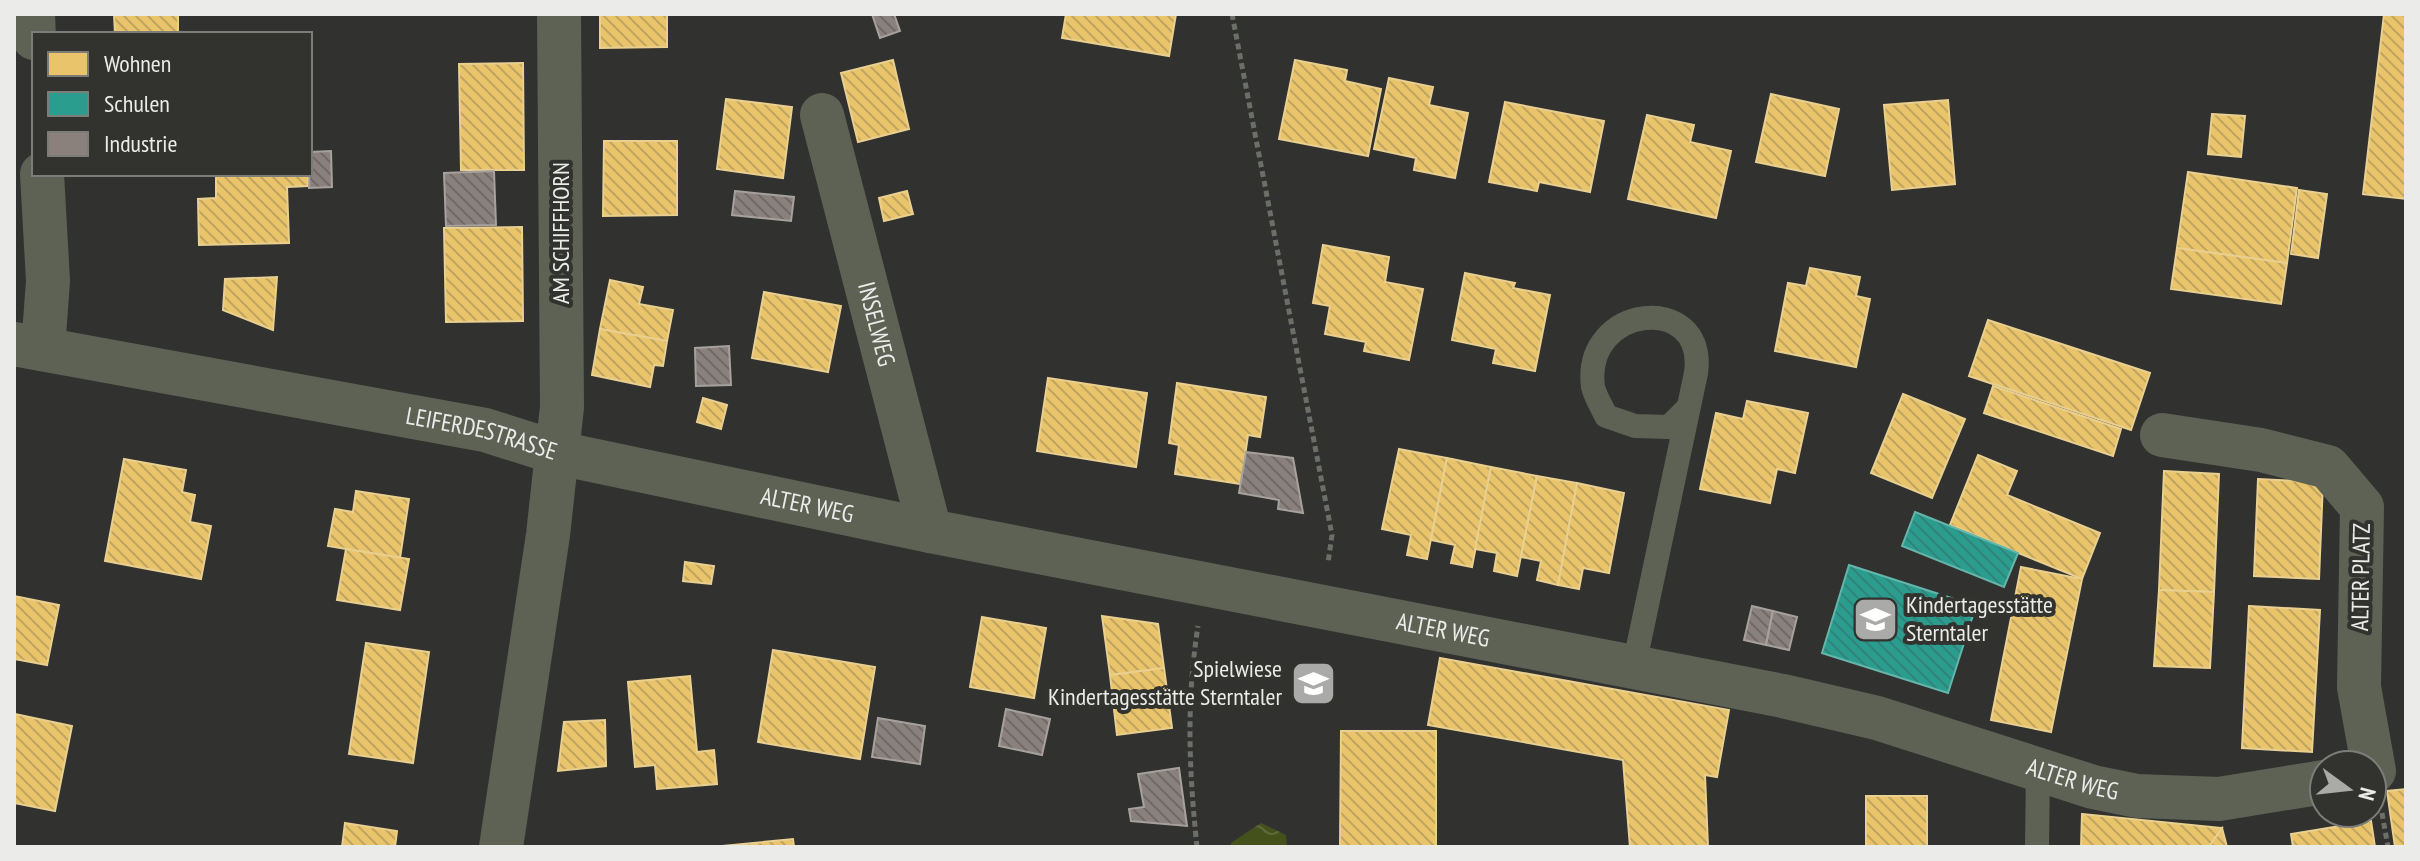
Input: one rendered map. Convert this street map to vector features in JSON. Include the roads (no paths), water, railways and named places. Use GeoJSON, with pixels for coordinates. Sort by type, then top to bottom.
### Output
{"type":"FeatureCollection","features":[{"type":"Feature","properties":{"kind":"street","name":"AM SCHIFFHORN"},"geometry":{"type":"LineString","coordinates":[[558,453],[562,407],[559,14]]}},
{"type":"Feature","properties":{"kind":"street","name":"INSELWEG"},"geometry":{"type":"LineString","coordinates":[[822,115],[930,531]]}},
{"type":"Feature","properties":{"kind":"street"},"geometry":{"type":"LineString","coordinates":[[29,346],[48,281],[42,176]]}},
{"type":"Feature","properties":{"kind":"street","name":"LEIFERDESTRASSE"},"geometry":{"type":"LineString","coordinates":[[29,346],[485,430],[558,453],[501,847]]}},
{"type":"Feature","properties":{"kind":"street","name":"ALTER PLATZ"},"geometry":{"type":"LineString","coordinates":[[2162,435],[2261,450],[2328,467],[2362,507],[2359,687],[2378,749]]}},
{"type":"Feature","properties":{"kind":"street","name":"ALTER WEG"},"geometry":{"type":"LineString","coordinates":[[558,453],[930,531],[1634,666],[1877,718],[2093,787],[2179,798],[2219,799],[2308,785]]}},
{"type":"Feature","properties":{"kind":"lane"},"geometry":{"type":"LineString","coordinates":[[1634,666],[1688,408],[1699,352],[1685,330],[1655,316],[1624,321],[1597,349],[1593,387],[1606,416],[1635,426],[1669,427],[1688,408]]}},
{"type":"Feature","properties":{"kind":"lane"},"geometry":{"type":"LineString","coordinates":[[2037,847],[2038,769]]}},
{"type":"Feature","properties":{"kind":"water"},"geometry":{"type":"Polygon","coordinates":[[[1261,823],[1286,835],[1287,847],[1231,847],[1231,843],[1261,823]]]}},
{"type":"Feature","properties":{"kind":"place","name":"Kindertagesstätte Sterntaler"},"geometry":{"type":"Point","coordinates":[1875,619]}},
{"type":"Feature","properties":{"kind":"place","name":"Spielwiese Kindertagesstätte Sterntaler"},"geometry":{"type":"Point","coordinates":[1313,683]}}]}
